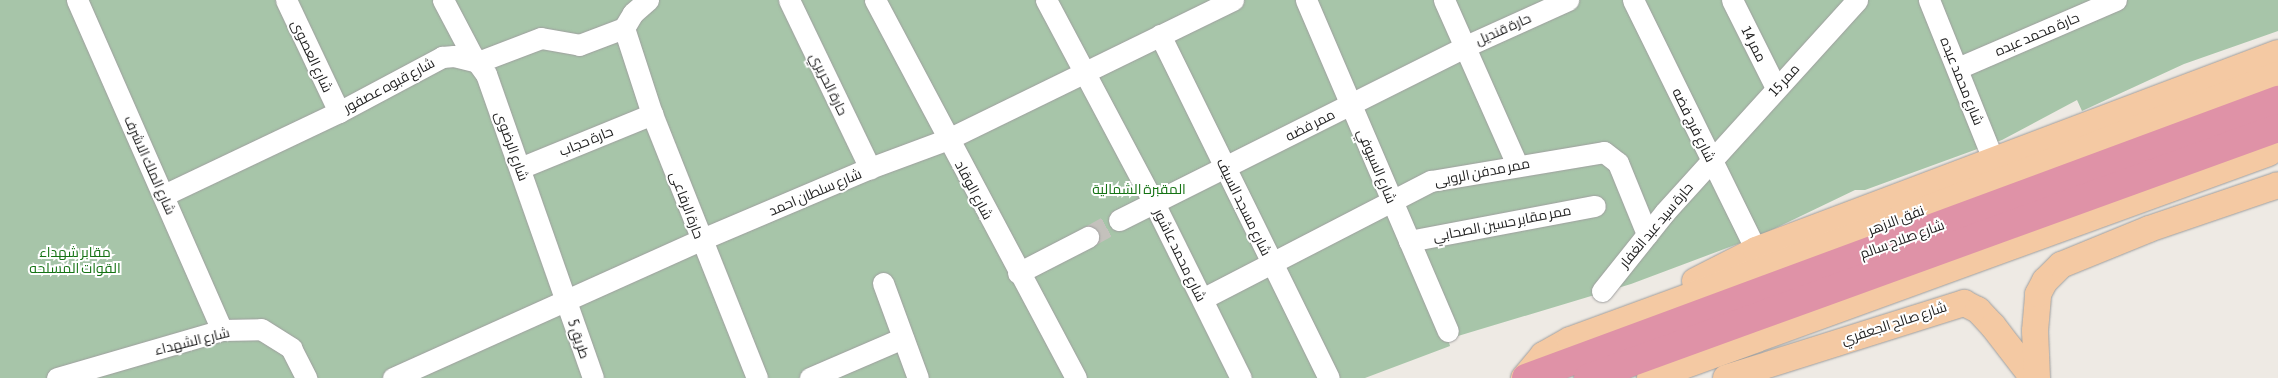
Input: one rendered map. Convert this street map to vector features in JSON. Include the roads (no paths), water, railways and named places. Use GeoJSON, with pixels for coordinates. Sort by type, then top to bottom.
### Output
{"type":"FeatureCollection","features":[{"type":"Feature","properties":{"kind":"highway","name":"شارع صلاح سالم"},"geometry":{"type":"LineString","coordinates":[[1525,378],[2278,100]]}},
{"type":"Feature","properties":{"kind":"highway","name":"شارع صلاح سالم"},"geometry":{"type":"LineString","coordinates":[[1588,378],[2273,141]]}},
{"type":"Feature","properties":{"kind":"main road"},"geometry":{"type":"LineString","coordinates":[[1677,302],[1702,276],[1756,250],[1994,162],[2278,53]]}},
{"type":"Feature","properties":{"kind":"main road","name":"نفق الازهر"},"geometry":{"type":"LineString","coordinates":[[1525,378],[1556,346],[2278,74]]}},
{"type":"Feature","properties":{"kind":"main road"},"geometry":{"type":"LineString","coordinates":[[1650,378],[2273,141]]}},
{"type":"Feature","properties":{"kind":"main road"},"geometry":{"type":"LineString","coordinates":[[2037,378],[2035,331],[2038,294],[2045,281],[2061,265],[2149,229],[2278,185]]}},
{"type":"Feature","properties":{"kind":"main road","name":"شارع صالح الجعفري"},"geometry":{"type":"LineString","coordinates":[[1726,378],[1964,303],[1978,310],[1993,326],[2033,378]]}},
{"type":"Feature","properties":{"kind":"street","name":"شارع الملك الاشرف"},"geometry":{"type":"LineString","coordinates":[[77,0],[222,330]]}},
{"type":"Feature","properties":{"kind":"street","name":"شارع العصوى"},"geometry":{"type":"LineString","coordinates":[[286,0],[338,112]]}},
{"type":"Feature","properties":{"kind":"street","name":"شارع الرضوى"},"geometry":{"type":"LineString","coordinates":[[443,0],[486,74],[566,299]]}},
{"type":"Feature","properties":{"kind":"street"},"geometry":{"type":"LineString","coordinates":[[478,62],[541,38],[580,45],[624,28],[633,13],[648,0]]}},
{"type":"Feature","properties":{"kind":"street","name":"حارة الحريري"},"geometry":{"type":"LineString","coordinates":[[789,0],[870,168]]}},
{"type":"Feature","properties":{"kind":"street","name":"شارع الوقاد"},"geometry":{"type":"LineString","coordinates":[[875,0],[1018,273],[1076,378]]}},
{"type":"Feature","properties":{"kind":"street","name":"شارع محمد عاشور"},"geometry":{"type":"LineString","coordinates":[[1046,0],[1154,203],[1239,377]]}},
{"type":"Feature","properties":{"kind":"street","name":"شارع سلطان احمد"},"geometry":{"type":"LineString","coordinates":[[394,378],[700,240],[870,168],[948,139],[1083,71],[1233,0]]}},
{"type":"Feature","properties":{"kind":"street","name":"شارع السيوفي"},"geometry":{"type":"LineString","coordinates":[[1306,0],[1448,331]]}},
{"type":"Feature","properties":{"kind":"street"},"geometry":{"type":"LineString","coordinates":[[1444,0],[1466,46],[1516,165]]}},
{"type":"Feature","properties":{"kind":"street","name":"حارة قنديل"},"geometry":{"type":"LineString","coordinates":[[1466,46],[1568,0]]}},
{"type":"Feature","properties":{"kind":"street","name":"شارع فرج فضه"},"geometry":{"type":"LineString","coordinates":[[1632,0],[1756,250]]}},
{"type":"Feature","properties":{"kind":"street","name":"ممر 14"},"geometry":{"type":"LineString","coordinates":[[1732,0],[1776,88]]}},
{"type":"Feature","properties":{"kind":"street","name":"ممر 15"},"geometry":{"type":"LineString","coordinates":[[1711,160],[1857,0]]}},
{"type":"Feature","properties":{"kind":"street","name":"شارع محمد عبده"},"geometry":{"type":"LineString","coordinates":[[1929,0],[1958,68],[1994,162]]}},
{"type":"Feature","properties":{"kind":"street","name":"حارة محمد عبده"},"geometry":{"type":"LineString","coordinates":[[1958,68],[2091,5],[2116,0]]}},
{"type":"Feature","properties":{"kind":"street","name":"حارة الرفاعى"},"geometry":{"type":"LineString","coordinates":[[624,28],[652,114],[700,240],[758,378]]}},
{"type":"Feature","properties":{"kind":"street","name":"شارع مسجد السيف"},"geometry":{"type":"LineString","coordinates":[[1160,35],[1329,378]]}},
{"type":"Feature","properties":{"kind":"street","name":"ممر فضه"},"geometry":{"type":"LineString","coordinates":[[1119,220],[1466,46]]}},
{"type":"Feature","properties":{"kind":"street","name":"شارع قبوه عصفور"},"geometry":{"type":"LineString","coordinates":[[164,195],[338,112],[442,57],[460,57],[478,62]]}},
{"type":"Feature","properties":{"kind":"street","name":"حارة حجاب"},"geometry":{"type":"LineString","coordinates":[[520,168],[652,114]]}},
{"type":"Feature","properties":{"kind":"street","name":"ممر مدفن الروبى"},"geometry":{"type":"LineString","coordinates":[[1202,299],[1271,261],[1392,202],[1431,180],[1604,152],[1610,154],[1618,163],[1646,234]]}},
{"type":"Feature","properties":{"kind":"street","name":"حارة سيد عبد الغفار"},"geometry":{"type":"LineString","coordinates":[[1602,291],[1646,234],[1711,160]]}},
{"type":"Feature","properties":{"kind":"street","name":"ممر مقابر حسين الصحابي"},"geometry":{"type":"LineString","coordinates":[[1409,241],[1595,206]]}},
{"type":"Feature","properties":{"kind":"street"},"geometry":{"type":"LineString","coordinates":[[1018,273],[1088,237]]}},
{"type":"Feature","properties":{"kind":"street"},"geometry":{"type":"LineString","coordinates":[[883,283],[918,378]]}},
{"type":"Feature","properties":{"kind":"street","name":"طريق 5"},"geometry":{"type":"LineString","coordinates":[[566,299],[593,378]]}},
{"type":"Feature","properties":{"kind":"street","name":"شارع الشهداء"},"geometry":{"type":"LineString","coordinates":[[57,378],[222,330],[261,329],[291,348],[306,378]]}},
{"type":"Feature","properties":{"kind":"street"},"geometry":{"type":"LineString","coordinates":[[810,378],[903,338]]}},
{"type":"Feature","properties":{"kind":"tunnel"},"geometry":{"type":"LineString","coordinates":[[1088,237],[1119,220]]}},
{"type":"Feature","properties":{"kind":"park label","name":"المقبرة الشمالية"},"geometry":{"type":"Point","coordinates":[1139,189]}},
{"type":"Feature","properties":{"kind":"park label","name":"مقابر شهداء القوات المسلحه"},"geometry":{"type":"Point","coordinates":[75,260]}}]}
